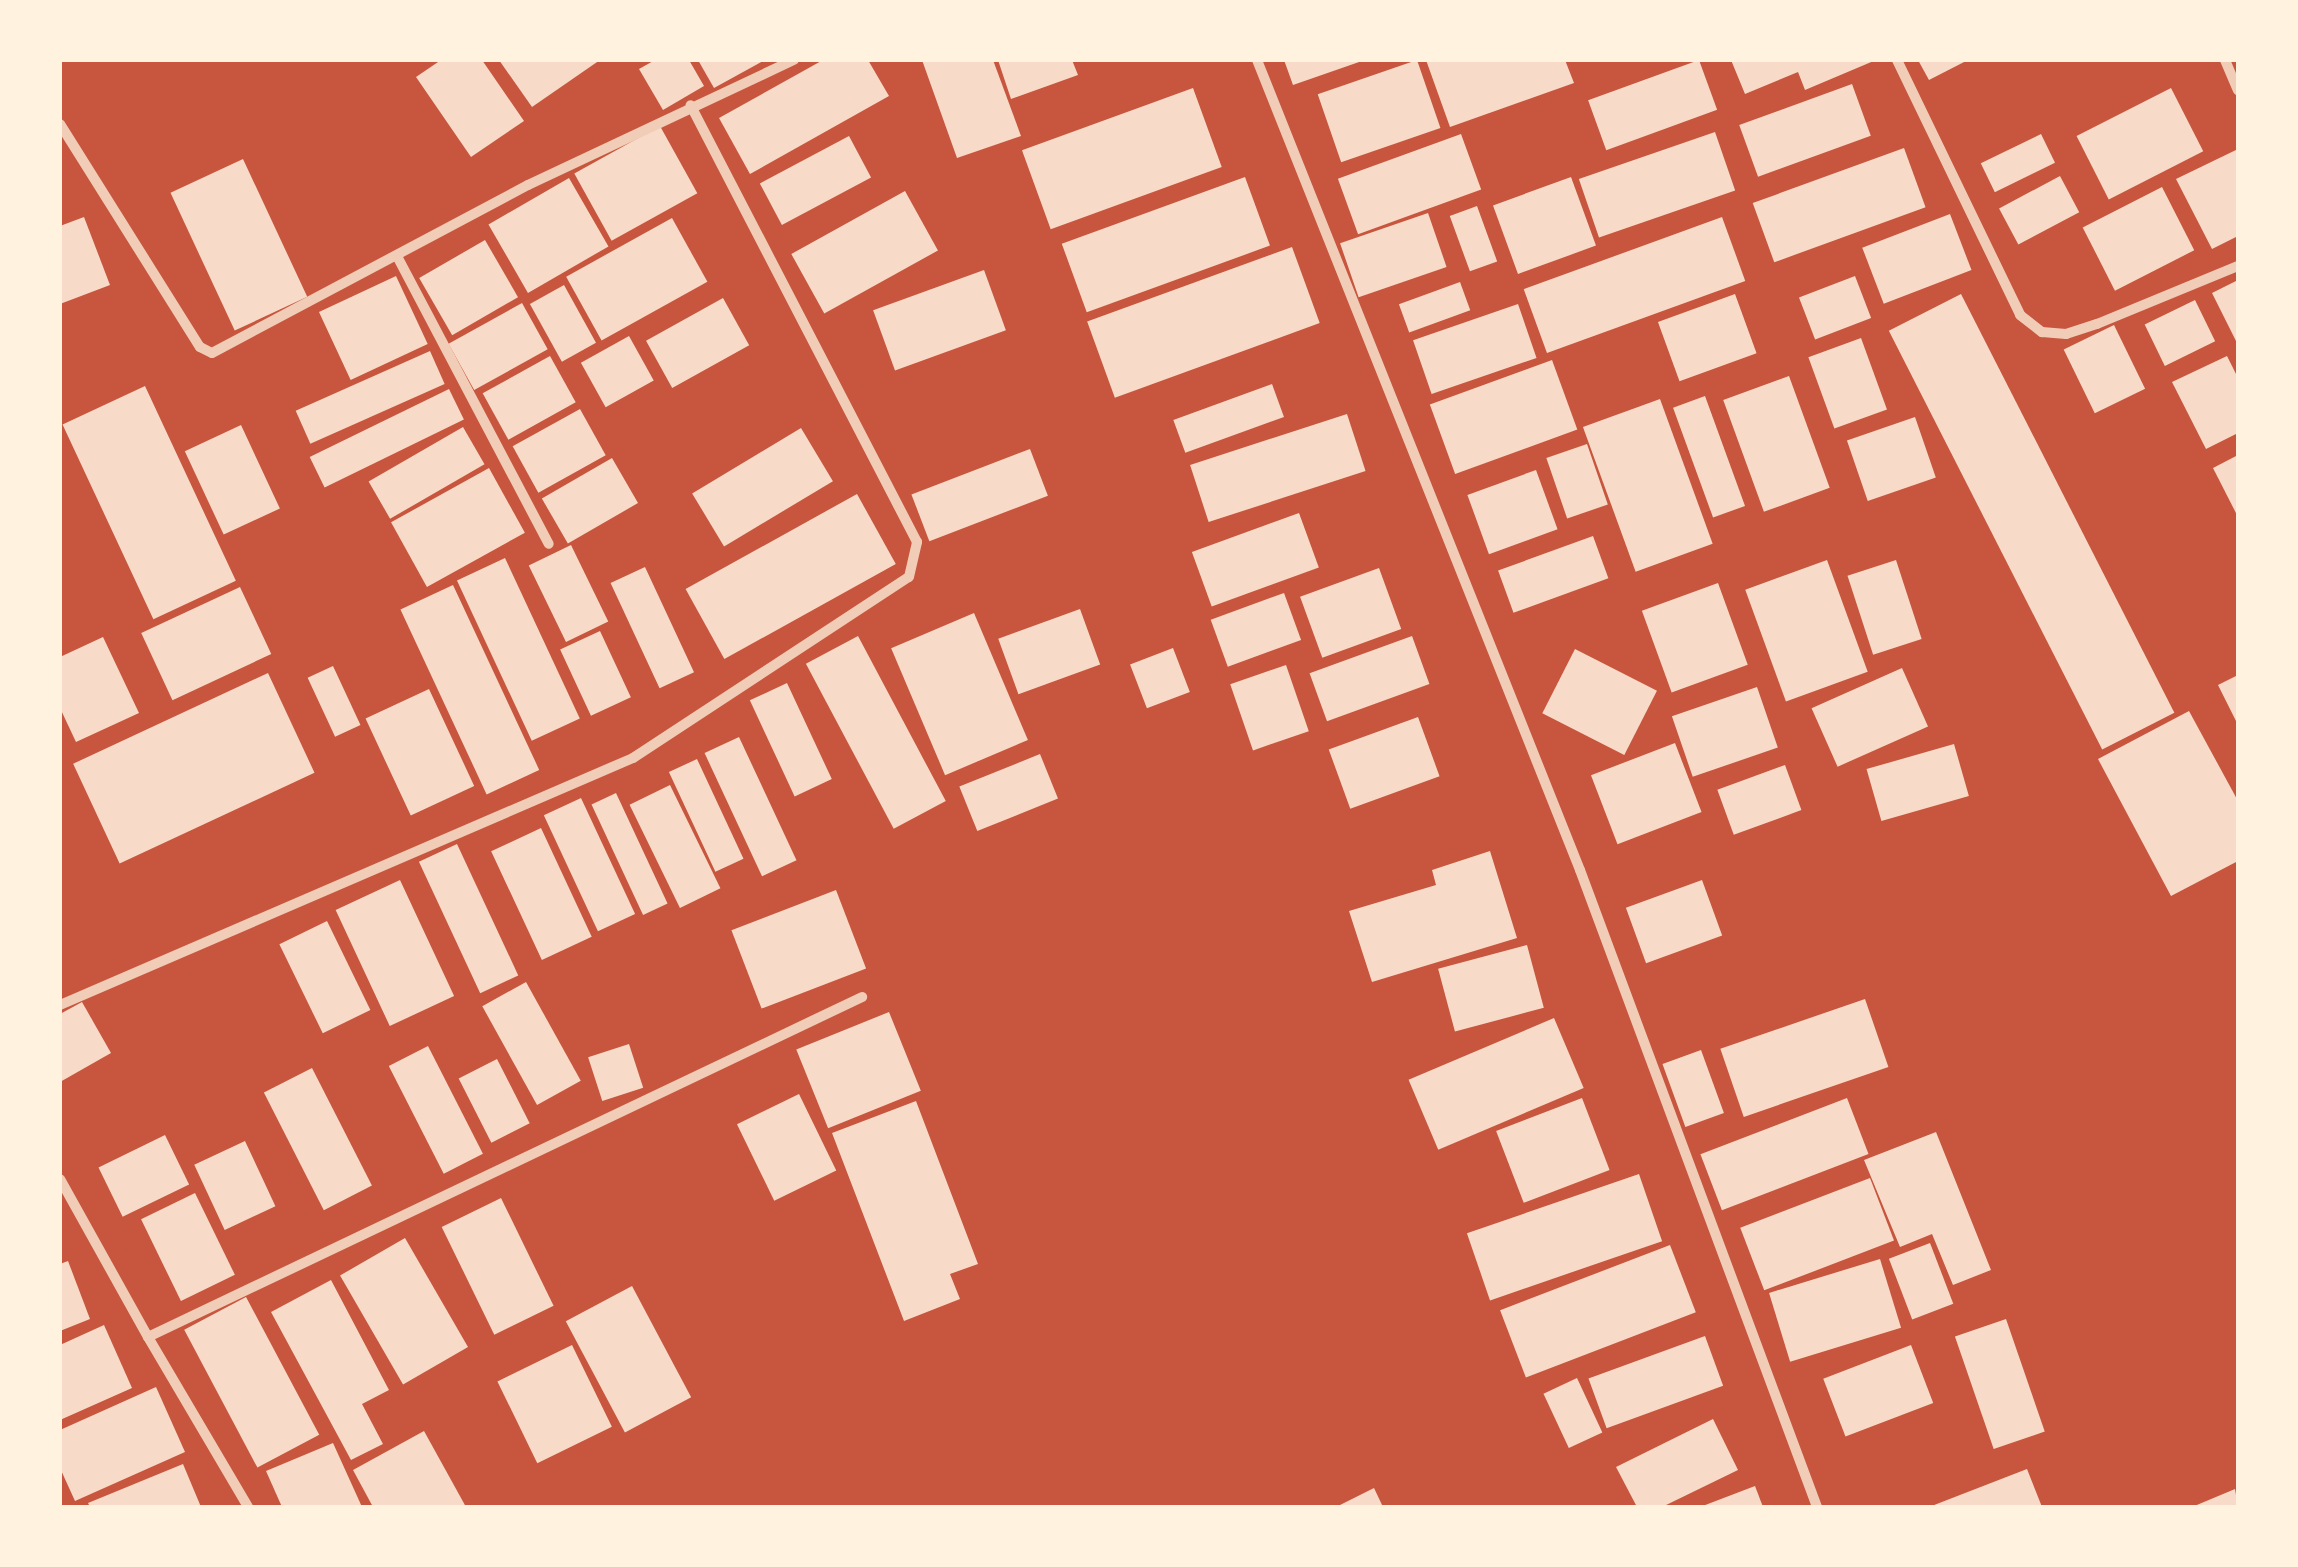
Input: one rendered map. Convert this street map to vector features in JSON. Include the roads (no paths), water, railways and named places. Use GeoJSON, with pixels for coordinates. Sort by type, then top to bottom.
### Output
{"type":"FeatureCollection","features":[{"type":"Feature","properties":{"kind":"street"},"geometry":{"type":"LineString","coordinates":[[60,124],[200,347],[212,353],[690,105],[794,60]]}},
{"type":"Feature","properties":{"kind":"street"},"geometry":{"type":"LineString","coordinates":[[1258,60],[1580,870],[1817,1507]]}},
{"type":"Feature","properties":{"kind":"street"},"geometry":{"type":"LineString","coordinates":[[1897,60],[2020,315],[2042,332],[2066,334],[2097,324],[2238,266]]}},
{"type":"Feature","properties":{"kind":"street"},"geometry":{"type":"LineString","coordinates":[[2225,60],[2238,90]]}},
{"type":"Feature","properties":{"kind":"street"},"geometry":{"type":"LineString","coordinates":[[60,1005],[633,758],[909,577],[917,542],[690,105]]}},
{"type":"Feature","properties":{"kind":"street"},"geometry":{"type":"LineString","coordinates":[[398,258],[549,544]]}},
{"type":"Feature","properties":{"kind":"street"},"geometry":{"type":"LineString","coordinates":[[148,1337],[862,997]]}},
{"type":"Feature","properties":{"kind":"street"},"geometry":{"type":"LineString","coordinates":[[60,1180],[248,1507]]}}]}
